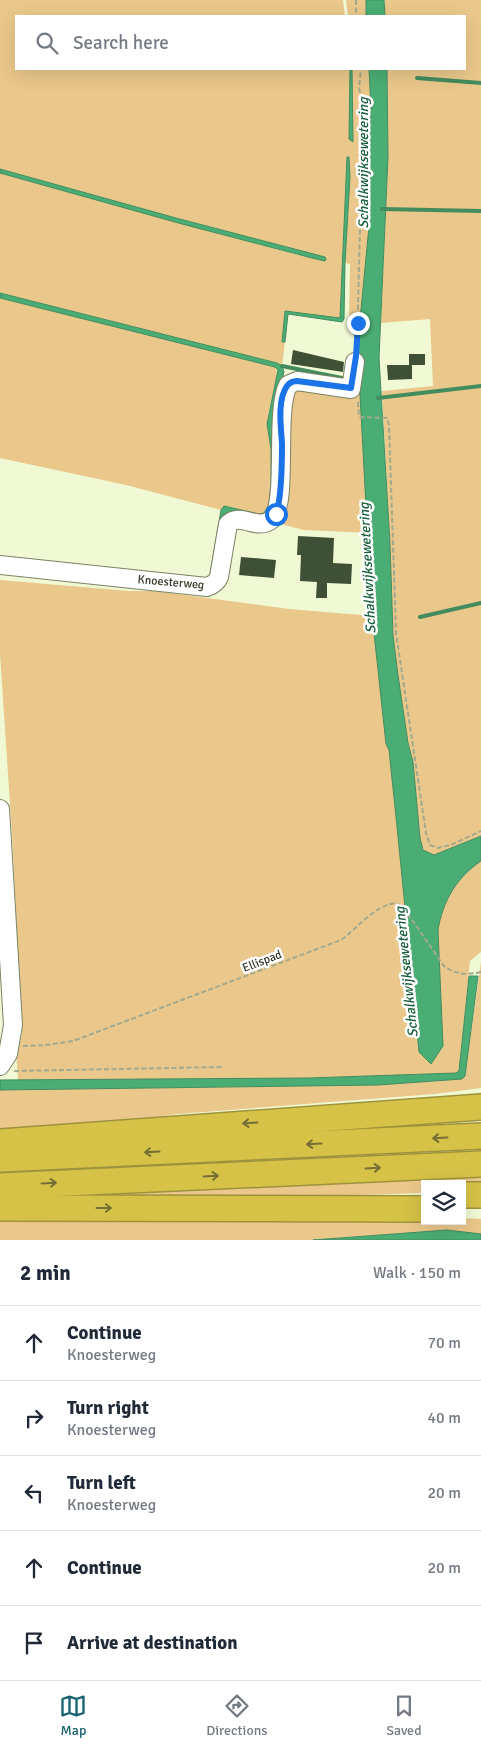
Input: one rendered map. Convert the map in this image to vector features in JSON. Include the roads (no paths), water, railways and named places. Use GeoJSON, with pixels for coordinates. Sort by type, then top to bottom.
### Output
{"type":"FeatureCollection","features":[{"type":"Feature","properties":{"kind":"highway"},"geometry":{"type":"LineString","coordinates":[[386,1113],[481,1097]]}},
{"type":"Feature","properties":{"kind":"highway"},"geometry":{"type":"LineString","coordinates":[[0,1142],[481,1107]]}},
{"type":"Feature","properties":{"kind":"highway"},"geometry":{"type":"LineString","coordinates":[[0,1159],[481,1136]]}},
{"type":"Feature","properties":{"kind":"highway"},"geometry":{"type":"LineString","coordinates":[[0,1186],[481,1164]]}},
{"type":"Feature","properties":{"kind":"highway"},"geometry":{"type":"LineString","coordinates":[[466,1195],[481,1194]]}},
{"type":"Feature","properties":{"kind":"highway"},"geometry":{"type":"LineString","coordinates":[[282,1208],[373,1199],[421,1197]]}},
{"type":"Feature","properties":{"kind":"highway"},"geometry":{"type":"LineString","coordinates":[[0,1208],[421,1209]]}},
{"type":"Feature","properties":{"kind":"highway"},"geometry":{"type":"LineString","coordinates":[[466,1210],[481,1210]]}},
{"type":"Feature","properties":{"kind":"street","name":"Knoesterweg"},"geometry":{"type":"LineString","coordinates":[[0,565],[210,586],[216,582],[219,576],[228,524],[233,520],[239,519],[256,524],[266,523],[276,514],[279,502],[282,445],[281,407],[288,385],[297,381],[351,388],[355,362]]}},
{"type":"Feature","properties":{"kind":"street"},"geometry":{"type":"LineString","coordinates":[[0,809],[13,1026],[11,1045],[6,1058],[5,1068]]}},
{"type":"Feature","properties":{"kind":"waterway"},"geometry":{"type":"LineString","coordinates":[[417,78],[481,83]]}},
{"type":"Feature","properties":{"kind":"waterway"},"geometry":{"type":"LineString","coordinates":[[382,209],[481,211]]}},
{"type":"Feature","properties":{"kind":"waterway"},"geometry":{"type":"LineString","coordinates":[[282,366],[342,378]]}},
{"type":"Feature","properties":{"kind":"waterway"},"geometry":{"type":"LineString","coordinates":[[378,398],[481,386]]}},
{"type":"Feature","properties":{"kind":"waterway"},"geometry":{"type":"LineString","coordinates":[[420,617],[481,603]]}},
{"type":"Feature","properties":{"kind":"water label","name":"Schalkwijksewetering"},"geometry":{"type":"Point","coordinates":[363,163]}},
{"type":"Feature","properties":{"kind":"water label","name":"Schalkwijksewetering"},"geometry":{"type":"Point","coordinates":[367,568]}},
{"type":"Feature","properties":{"kind":"water label","name":"Schalkwijksewetering"},"geometry":{"type":"Point","coordinates":[406,972]}}]}
